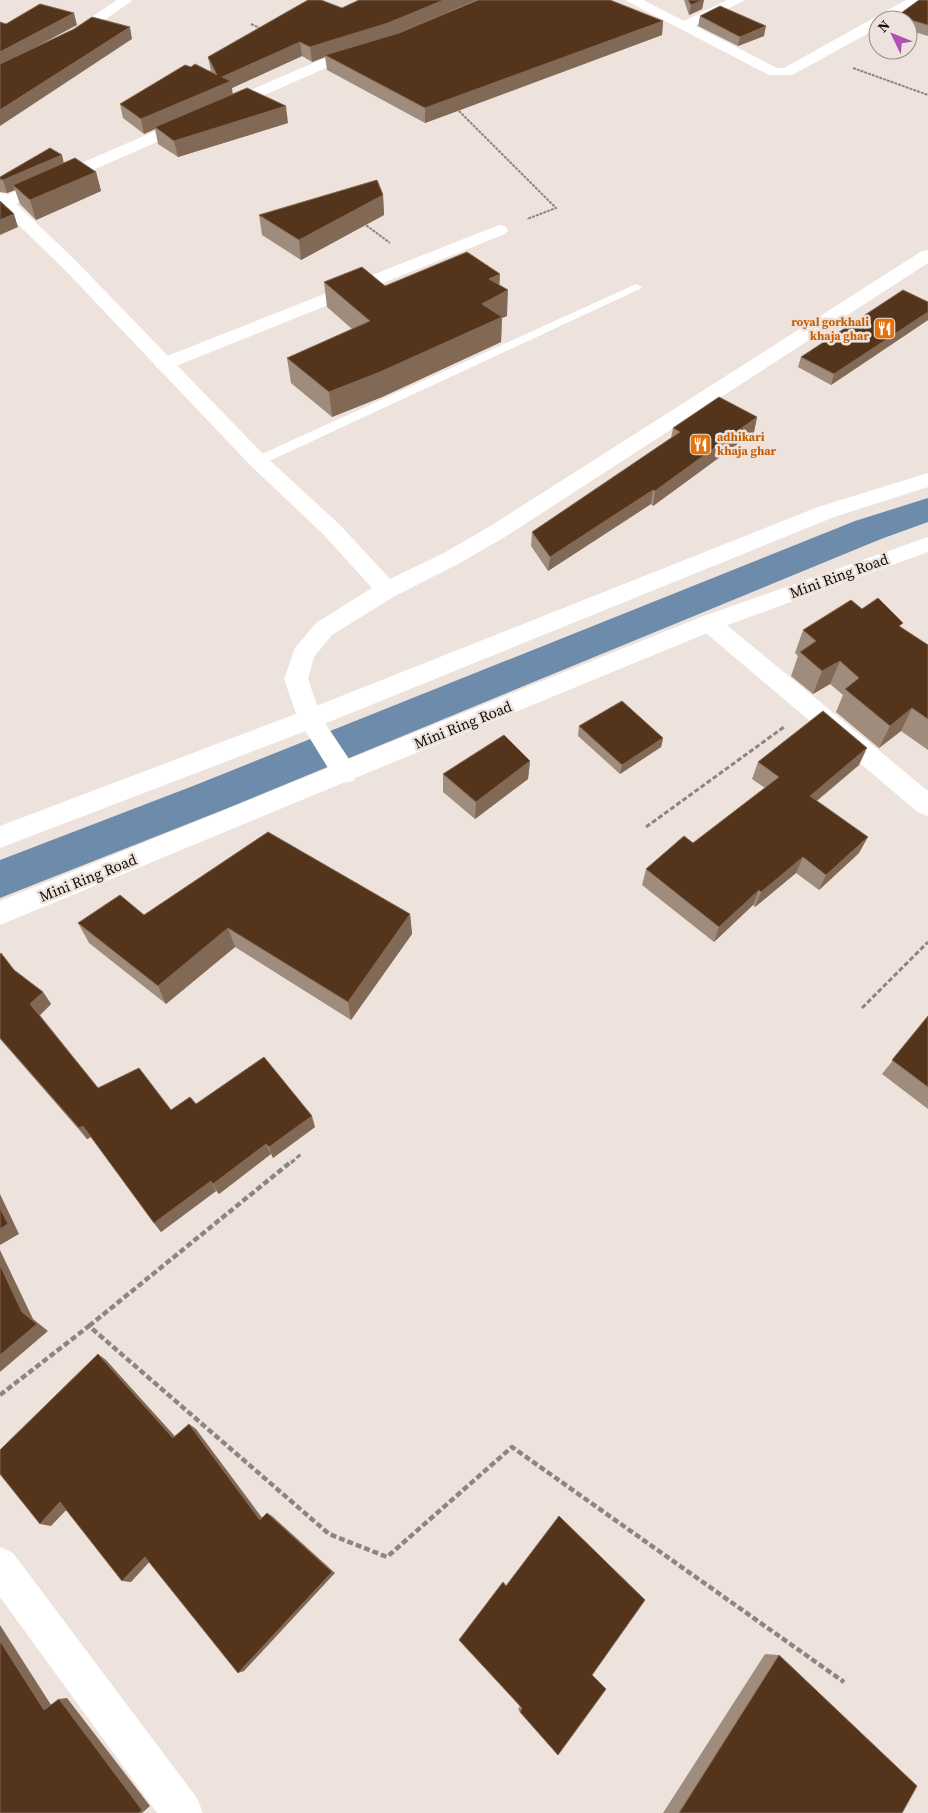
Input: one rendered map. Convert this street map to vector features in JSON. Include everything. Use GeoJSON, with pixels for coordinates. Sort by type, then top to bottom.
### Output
{"type":"FeatureCollection","features":[{"type":"Feature","properties":{"kind":"street"},"geometry":{"type":"LineString","coordinates":[[0,74],[71,37],[126,0]]}},
{"type":"Feature","properties":{"kind":"street"},"geometry":{"type":"LineString","coordinates":[[632,0],[685,25],[774,72],[787,72],[868,27]]}},
{"type":"Feature","properties":{"kind":"street"},"geometry":{"type":"LineString","coordinates":[[685,25],[738,0]]}},
{"type":"Feature","properties":{"kind":"street"},"geometry":{"type":"LineString","coordinates":[[898,10],[916,0]]}},
{"type":"Feature","properties":{"kind":"street"},"geometry":{"type":"LineString","coordinates":[[376,47],[330,61],[3,200],[69,264],[258,461],[332,530],[387,590]]}},
{"type":"Feature","properties":{"kind":"street"},"geometry":{"type":"LineString","coordinates":[[164,364],[499,230]]}},
{"type":"Feature","properties":{"kind":"street"},"geometry":{"type":"LineString","coordinates":[[345,774],[315,728],[296,679],[303,654],[324,629],[387,590],[452,558],[500,530],[928,255]]}},
{"type":"Feature","properties":{"kind":"street"},"geometry":{"type":"LineString","coordinates":[[0,837],[315,728],[826,512],[928,480]]}},
{"type":"Feature","properties":{"kind":"street","name":"Mini Ring Road"},"geometry":{"type":"LineString","coordinates":[[0,913],[345,774],[709,623],[928,544]]}},
{"type":"Feature","properties":{"kind":"street"},"geometry":{"type":"LineString","coordinates":[[709,623],[928,806]]}},
{"type":"Feature","properties":{"kind":"street"},"geometry":{"type":"LineString","coordinates":[[0,1566],[182,1813]]}},
{"type":"Feature","properties":{"kind":"lane"},"geometry":{"type":"LineString","coordinates":[[258,461],[636,287]]}},
{"type":"Feature","properties":{"kind":"path"},"geometry":{"type":"LineString","coordinates":[[251,24],[267,30]]}},
{"type":"Feature","properties":{"kind":"path"},"geometry":{"type":"LineString","coordinates":[[819,55],[928,95]]}},
{"type":"Feature","properties":{"kind":"path"},"geometry":{"type":"LineString","coordinates":[[456,108],[556,208],[499,230]]}},
{"type":"Feature","properties":{"kind":"path"},"geometry":{"type":"LineString","coordinates":[[357,219],[417,262]]}},
{"type":"Feature","properties":{"kind":"path"},"geometry":{"type":"LineString","coordinates":[[646,827],[810,708]]}},
{"type":"Feature","properties":{"kind":"path"},"geometry":{"type":"LineString","coordinates":[[862,1008],[928,942]]}},
{"type":"Feature","properties":{"kind":"path"},"geometry":{"type":"LineString","coordinates":[[0,1395],[89,1326],[301,1154]]}},
{"type":"Feature","properties":{"kind":"path"},"geometry":{"type":"LineString","coordinates":[[89,1326],[329,1534],[387,1557],[512,1447],[844,1682]]}},
{"type":"Feature","properties":{"kind":"building"},"geometry":{"type":"Polygon","coordinates":[[[308,0],[321,0],[342,8],[359,0],[444,0],[388,23],[310,47],[300,42],[222,77],[231,81],[141,119],[120,104],[185,65],[191,67],[195,64],[217,75],[208,57],[308,0]]]}},
{"type":"Feature","properties":{"kind":"building"},"geometry":{"type":"Polygon","coordinates":[[[478,0],[610,0],[663,21],[425,108],[325,55],[399,33],[478,0]]]}},
{"type":"Feature","properties":{"kind":"building"},"geometry":{"type":"Polygon","coordinates":[[[688,0],[703,0],[691,5],[688,0]]]}},
{"type":"Feature","properties":{"kind":"building"},"geometry":{"type":"Polygon","coordinates":[[[919,0],[928,0],[928,25],[918,22],[918,10],[905,10],[919,0]]]}},
{"type":"Feature","properties":{"kind":"building"},"geometry":{"type":"Polygon","coordinates":[[[40,4],[74,13],[0,52],[0,22],[6,24],[40,4]]]}},
{"type":"Feature","properties":{"kind":"building"},"geometry":{"type":"Polygon","coordinates":[[[720,6],[766,26],[740,37],[700,16],[720,6]]]}},
{"type":"Feature","properties":{"kind":"building"},"geometry":{"type":"Polygon","coordinates":[[[92,17],[130,27],[0,110],[0,64],[74,29],[92,17]]]}},
{"type":"Feature","properties":{"kind":"building"},"geometry":{"type":"Polygon","coordinates":[[[247,88],[286,106],[174,141],[155,127],[247,88]]]}},
{"type":"Feature","properties":{"kind":"building"},"geometry":{"type":"Polygon","coordinates":[[[50,148],[62,155],[3,180],[0,179],[0,177],[50,148]]]}},
{"type":"Feature","properties":{"kind":"building"},"geometry":{"type":"Polygon","coordinates":[[[75,158],[96,172],[30,200],[13,185],[75,158]]]}},
{"type":"Feature","properties":{"kind":"building"},"geometry":{"type":"Polygon","coordinates":[[[377,180],[383,195],[299,240],[259,215],[377,180]]]}},
{"type":"Feature","properties":{"kind":"building"},"geometry":{"type":"Polygon","coordinates":[[[0,201],[14,214],[0,220],[0,201]]]}},
{"type":"Feature","properties":{"kind":"building"},"geometry":{"type":"Polygon","coordinates":[[[467,252],[500,274],[489,279],[508,290],[482,304],[502,317],[380,372],[329,392],[287,358],[370,321],[324,282],[362,267],[385,286],[467,252]]]}},
{"type":"Feature","properties":{"kind":"building"},"geometry":{"type":"Polygon","coordinates":[[[903,290],[928,302],[928,312],[834,374],[801,357],[903,290]]]}},
{"type":"Feature","properties":{"kind":"building"},"geometry":{"type":"Polygon","coordinates":[[[719,397],[757,417],[655,491],[653,490],[550,557],[532,532],[680,432],[673,428],[719,397]]]}},
{"type":"Feature","properties":{"kind":"building"},"geometry":{"type":"Polygon","coordinates":[[[878,598],[903,623],[899,626],[928,645],[928,719],[912,708],[890,726],[845,689],[859,678],[840,661],[822,671],[800,652],[816,641],[803,630],[851,600],[862,609],[878,598]]]}},
{"type":"Feature","properties":{"kind":"building"},"geometry":{"type":"Polygon","coordinates":[[[622,701],[663,738],[622,765],[579,726],[622,701]]]}},
{"type":"Feature","properties":{"kind":"building"},"geometry":{"type":"Polygon","coordinates":[[[823,711],[867,748],[810,796],[868,837],[826,875],[803,857],[761,892],[759,890],[719,927],[646,869],[684,836],[693,843],[779,777],[758,762],[823,711]]]}},
{"type":"Feature","properties":{"kind":"building"},"geometry":{"type":"Polygon","coordinates":[[[504,735],[530,761],[476,802],[443,774],[504,735]]]}},
{"type":"Feature","properties":{"kind":"building"},"geometry":{"type":"Polygon","coordinates":[[[268,832],[410,914],[348,1002],[228,928],[158,986],[78,923],[120,895],[144,915],[268,832]]]}},
{"type":"Feature","properties":{"kind":"building"},"geometry":{"type":"Polygon","coordinates":[[[1,953],[14,970],[43,992],[30,1004],[98,1088],[139,1068],[171,1110],[190,1097],[196,1104],[264,1057],[312,1116],[269,1147],[266,1144],[213,1184],[211,1181],[154,1223],[83,1126],[79,1128],[0,1038],[1,953]]]}},
{"type":"Feature","properties":{"kind":"building"},"geometry":{"type":"Polygon","coordinates":[[[928,1016],[928,1087],[892,1060],[928,1016]]]}},
{"type":"Feature","properties":{"kind":"building"},"geometry":{"type":"Polygon","coordinates":[[[0,1208],[8,1224],[0,1229],[0,1208]]]}},
{"type":"Feature","properties":{"kind":"building"},"geometry":{"type":"Polygon","coordinates":[[[0,1265],[22,1312],[37,1324],[0,1355],[0,1265]]]}},
{"type":"Feature","properties":{"kind":"building"},"geometry":{"type":"Polygon","coordinates":[[[98,1354],[173,1438],[189,1424],[260,1520],[267,1513],[332,1572],[238,1673],[145,1557],[122,1581],[60,1502],[40,1524],[0,1474],[0,1450],[98,1354]]]}},
{"type":"Feature","properties":{"kind":"building"},"geometry":{"type":"Polygon","coordinates":[[[559,1516],[645,1600],[592,1675],[606,1689],[558,1755],[520,1712],[522,1708],[459,1640],[503,1582],[506,1586],[559,1516]]]}},
{"type":"Feature","properties":{"kind":"building"},"geometry":{"type":"Polygon","coordinates":[[[0,1641],[44,1710],[59,1699],[142,1810],[139,1813],[0,1813],[0,1641]]]}},
{"type":"Feature","properties":{"kind":"building"},"geometry":{"type":"Polygon","coordinates":[[[779,1655],[917,1786],[902,1813],[679,1813],[779,1655]]]}},
{"type":"Feature","properties":{"kind":"waterway"},"geometry":{"type":"LineString","coordinates":[[0,879],[208,798],[868,530],[928,510]]}},
{"type":"Feature","properties":{"kind":"place","name":"royal gorkhali khaja ghar"},"geometry":{"type":"Point","coordinates":[885,329]}},
{"type":"Feature","properties":{"kind":"place","name":"adhikari khaja ghar"},"geometry":{"type":"Point","coordinates":[701,444]}}]}
